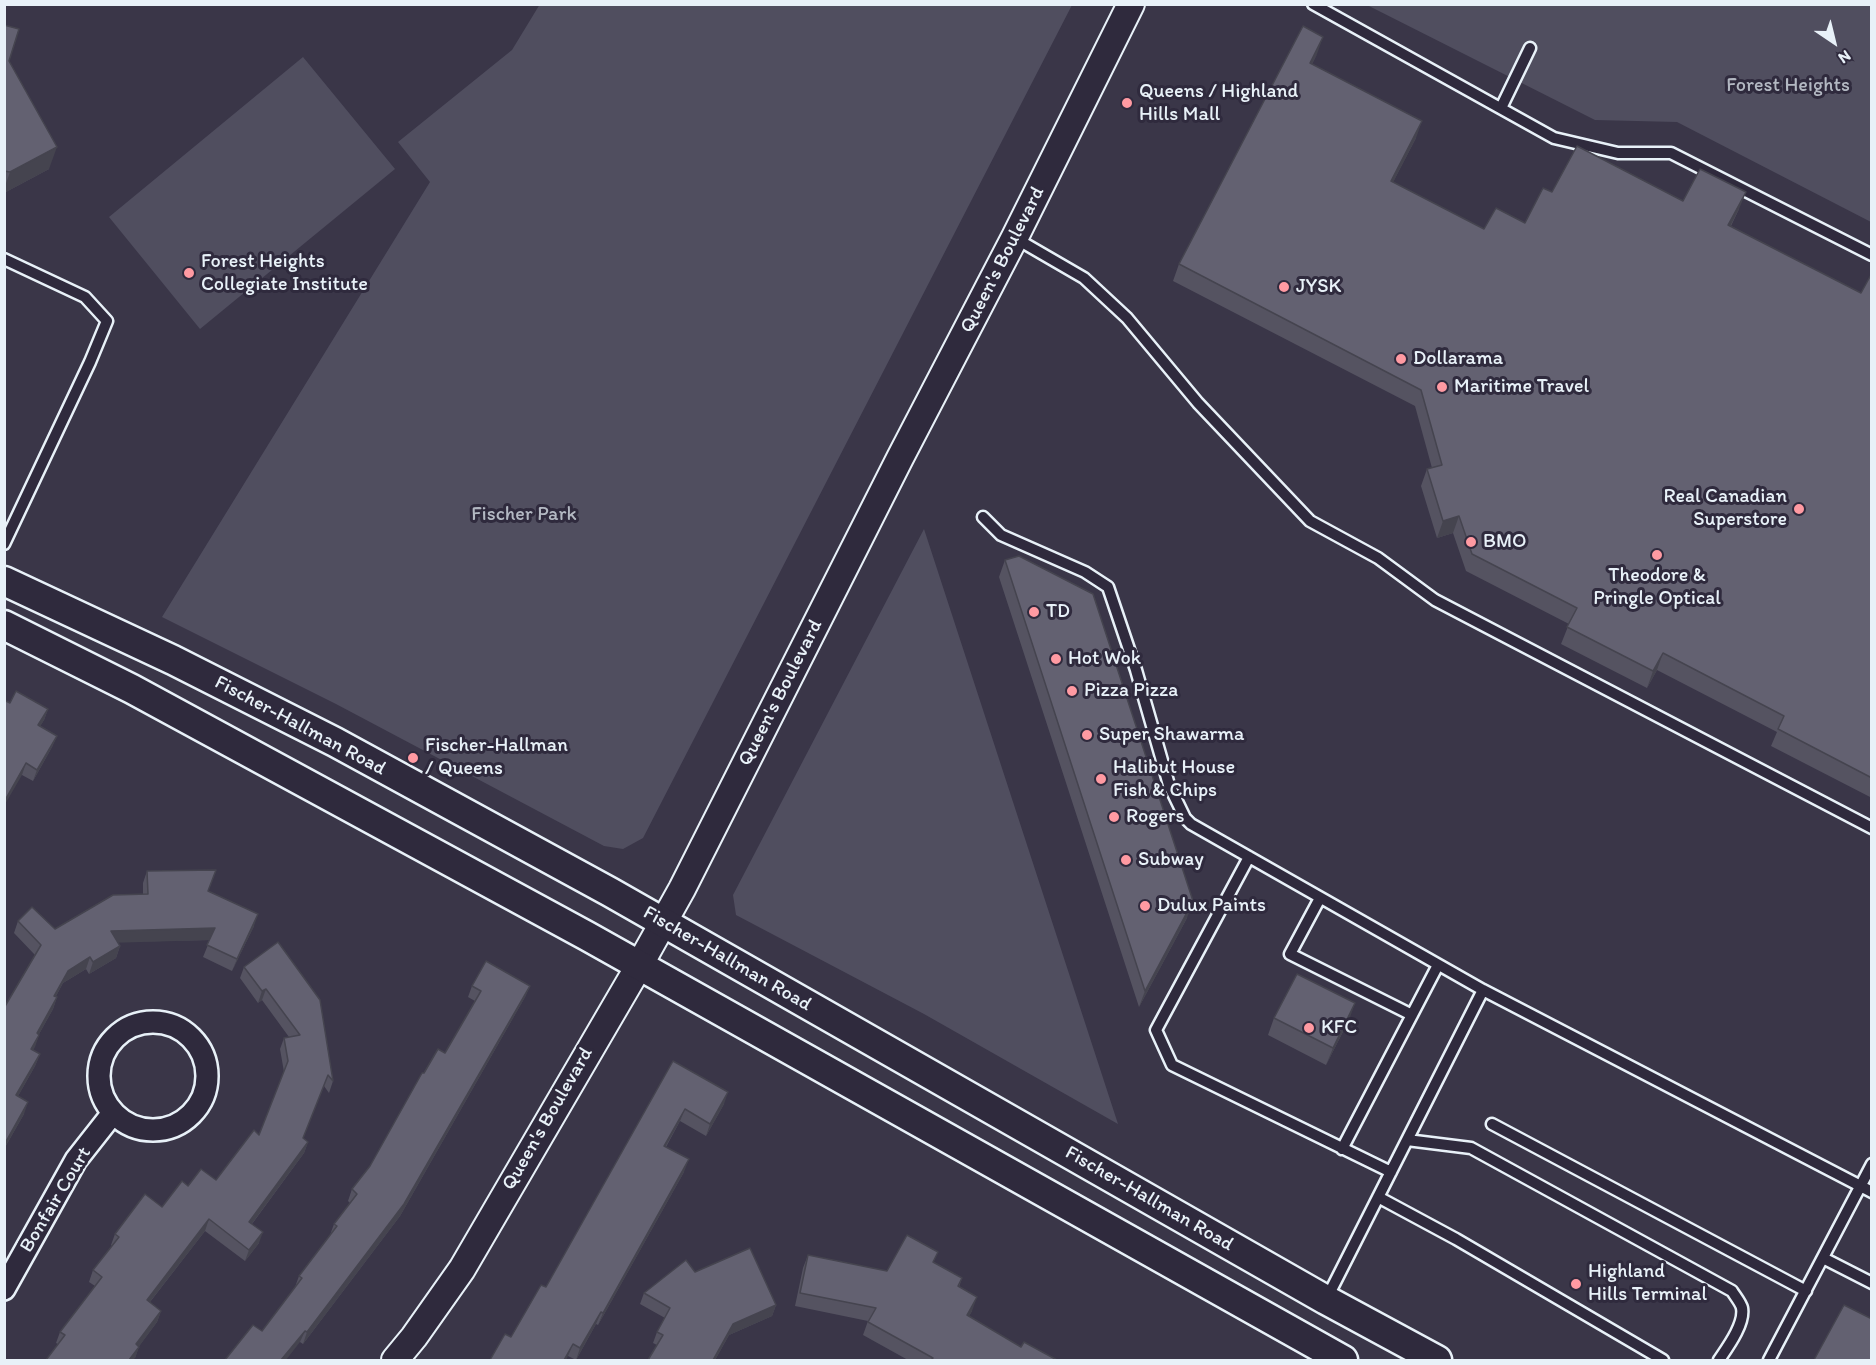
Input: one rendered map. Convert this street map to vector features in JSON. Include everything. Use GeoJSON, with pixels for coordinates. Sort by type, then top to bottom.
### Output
{"type":"FeatureCollection","features":[{"type":"Feature","properties":{"kind":"main road","name":"Fischer-Hallman Road"},"geometry":{"type":"LineString","coordinates":[[4,581],[173,660],[334,742],[662,922],[1437,1360]]}},
{"type":"Feature","properties":{"kind":"main road"},"geometry":{"type":"LineString","coordinates":[[4,625],[132,688],[639,966],[1343,1360]]}},
{"type":"Feature","properties":{"kind":"street","name":"Queen's Boulevard"},"geometry":{"type":"LineString","coordinates":[[395,1360],[462,1269],[682,889],[900,458],[1015,237],[1131,4]]}},
{"type":"Feature","properties":{"kind":"street"},"geometry":{"type":"LineString","coordinates":[[151,1022],[172,1025],[188,1035],[201,1050],[207,1068],[207,1087],[200,1104],[191,1115],[175,1126],[155,1131],[136,1128],[113,1113],[103,1097],[98,1079],[101,1059],[110,1043],[132,1026],[151,1022]]}},
{"type":"Feature","properties":{"kind":"street","name":"Bonfair Court"},"geometry":{"type":"LineString","coordinates":[[4,1289],[76,1160],[113,1113]]}},
{"type":"Feature","properties":{"kind":"lane"},"geometry":{"type":"LineString","coordinates":[[1313,4],[1554,138],[1618,153],[1671,153],[1872,255]]}},
{"type":"Feature","properties":{"kind":"lane"},"geometry":{"type":"LineString","coordinates":[[1501,108],[1530,48]]}},
{"type":"Feature","properties":{"kind":"lane"},"geometry":{"type":"LineString","coordinates":[[1015,237],[1084,278],[1127,318],[1198,402],[1310,521],[1378,558],[1435,600],[1872,828]]}},
{"type":"Feature","properties":{"kind":"lane"},"geometry":{"type":"LineString","coordinates":[[4,259],[85,297],[107,321],[4,544]]}},
{"type":"Feature","properties":{"kind":"lane"},"geometry":{"type":"LineString","coordinates":[[983,517],[1000,535],[1085,572],[1108,587],[1136,670],[1169,785],[1185,818],[1210,836],[1483,990],[1872,1192]]}},
{"type":"Feature","properties":{"kind":"lane"},"geometry":{"type":"LineString","coordinates":[[1249,857],[1156,1030],[1172,1065],[1391,1172]]}},
{"type":"Feature","properties":{"kind":"lane"},"geometry":{"type":"LineString","coordinates":[[1320,898],[1290,954],[1412,1015]]}},
{"type":"Feature","properties":{"kind":"lane"},"geometry":{"type":"LineString","coordinates":[[1342,1149],[1438,965]]}},
{"type":"Feature","properties":{"kind":"lane"},"geometry":{"type":"LineString","coordinates":[[1326,1299],[1483,990]]}},
{"type":"Feature","properties":{"kind":"lane"},"geometry":{"type":"LineString","coordinates":[[1492,1125],[1806,1291]]}},
{"type":"Feature","properties":{"kind":"lane"},"geometry":{"type":"LineString","coordinates":[[1407,1140],[1471,1148],[1732,1291],[1742,1308],[1739,1325],[1719,1360]]}},
{"type":"Feature","properties":{"kind":"lane"},"geometry":{"type":"LineString","coordinates":[[1769,1360],[1872,1164]]}},
{"type":"Feature","properties":{"kind":"lane"},"geometry":{"type":"LineString","coordinates":[[1378,1197],[1456,1239],[1663,1360]]}},
{"type":"Feature","properties":{"kind":"lane"},"geometry":{"type":"LineString","coordinates":[[1823,1258],[1872,1283]]}},
{"type":"Feature","properties":{"kind":"green space","name":"Fischer Park"},"geometry":{"type":"Polygon","coordinates":[[[540,4],[1072,5],[643,838],[623,849],[604,846],[336,704],[162,617],[430,182],[398,142],[512,50],[540,4]]]}},
{"type":"Feature","properties":{"kind":"green space","name":"Forest Heights"},"geometry":{"type":"Polygon","coordinates":[[[1367,5],[1871,5],[1871,222],[1677,122],[1595,120],[1367,5]]]}},
{"type":"Feature","properties":{"kind":"green space"},"geometry":{"type":"Polygon","coordinates":[[[303,57],[395,169],[200,329],[109,217],[303,57]]]}},
{"type":"Feature","properties":{"kind":"green space"},"geometry":{"type":"Polygon","coordinates":[[[924,529],[1118,1124],[924,1014],[736,915],[733,895],[924,529]]]}},
{"type":"Feature","properties":{"kind":"building"},"geometry":{"type":"Polygon","coordinates":[[[4,25],[19,29],[9,61],[57,147],[10,172],[4,171],[4,25]]]}},
{"type":"Feature","properties":{"kind":"building"},"geometry":{"type":"Polygon","coordinates":[[[1303,26],[1323,37],[1310,63],[1422,121],[1391,181],[1484,229],[1496,208],[1525,223],[1543,188],[1552,192],[1577,146],[1683,201],[1700,169],[1746,192],[1728,225],[1861,293],[1872,273],[1872,778],[1778,729],[1784,716],[1663,653],[1653,671],[1567,627],[1577,608],[1472,554],[1459,516],[1443,521],[1427,469],[1442,465],[1421,390],[1179,264],[1303,26]]]}},
{"type":"Feature","properties":{"kind":"building"},"geometry":{"type":"Polygon","coordinates":[[[1019,556],[1093,594],[1193,901],[1145,991],[1005,560],[1019,556]]]}},
{"type":"Feature","properties":{"kind":"building"},"geometry":{"type":"Polygon","coordinates":[[[16,691],[48,709],[38,725],[57,736],[37,770],[26,763],[4,802],[4,704],[6,701],[10,703],[16,691]]]}},
{"type":"Feature","properties":{"kind":"building"},"geometry":{"type":"Polygon","coordinates":[[[216,870],[208,891],[258,914],[237,959],[207,945],[215,928],[111,931],[120,946],[93,962],[90,957],[68,971],[54,996],[57,997],[31,1049],[40,1054],[16,1095],[28,1102],[4,1145],[4,1008],[41,945],[18,921],[32,907],[55,929],[113,895],[148,894],[147,871],[216,870]]]}},
{"type":"Feature","properties":{"kind":"building"},"geometry":{"type":"Polygon","coordinates":[[[278,942],[320,1000],[333,1081],[328,1075],[303,1138],[308,1142],[249,1222],[263,1232],[249,1250],[209,1219],[147,1300],[161,1311],[136,1344],[139,1347],[129,1360],[46,1360],[65,1335],[60,1332],[102,1277],[93,1270],[119,1237],[115,1234],[145,1194],[162,1207],[182,1181],[188,1186],[201,1169],[216,1180],[254,1130],[259,1135],[288,1061],[284,1038],[300,1035],[266,989],[262,991],[244,967],[278,942]]]}},
{"type":"Feature","properties":{"kind":"building"},"geometry":{"type":"Polygon","coordinates":[[[486,961],[530,986],[404,1204],[307,1332],[305,1331],[281,1360],[225,1360],[253,1325],[262,1331],[302,1278],[299,1276],[337,1226],[334,1224],[357,1194],[352,1189],[370,1166],[422,1073],[438,1049],[445,1053],[481,991],[472,986],[486,961]]]}},
{"type":"Feature","properties":{"kind":"building","name":"KFC"},"geometry":{"type":"Polygon","coordinates":[[[1297,974],[1355,1003],[1333,1048],[1274,1018],[1297,974]]]}},
{"type":"Feature","properties":{"kind":"building"},"geometry":{"type":"Polygon","coordinates":[[[673,1061],[728,1092],[710,1124],[685,1109],[664,1146],[689,1159],[603,1313],[601,1312],[580,1348],[573,1344],[564,1360],[490,1360],[505,1334],[511,1337],[541,1285],[546,1287],[673,1061]]]}},
{"type":"Feature","properties":{"kind":"building"},"geometry":{"type":"Polygon","coordinates":[[[907,1235],[938,1252],[933,1262],[962,1278],[958,1286],[977,1297],[967,1315],[1021,1347],[1024,1342],[1057,1360],[931,1360],[933,1358],[868,1322],[876,1308],[800,1293],[808,1255],[887,1271],[907,1235]]]}},
{"type":"Feature","properties":{"kind":"building"},"geometry":{"type":"Polygon","coordinates":[[[750,1248],[776,1305],[733,1324],[713,1360],[648,1360],[663,1335],[657,1332],[670,1308],[644,1293],[686,1260],[695,1272],[750,1248]]]}},
{"type":"Feature","properties":{"kind":"building"},"geometry":{"type":"Polygon","coordinates":[[[1844,1305],[1872,1319],[1872,1360],[1814,1360],[1844,1305]]]}},
{"type":"Feature","properties":{"kind":"place","name":"Queens / Highland Hills Mall"},"geometry":{"type":"Point","coordinates":[1127,103]}},
{"type":"Feature","properties":{"kind":"place","name":"Forest Heights Collegiate Institute"},"geometry":{"type":"Point","coordinates":[189,273]}},
{"type":"Feature","properties":{"kind":"place","name":"JYSK"},"geometry":{"type":"Point","coordinates":[1284,287]}},
{"type":"Feature","properties":{"kind":"place","name":"Dollarama"},"geometry":{"type":"Point","coordinates":[1401,359]}},
{"type":"Feature","properties":{"kind":"place","name":"Maritime Travel"},"geometry":{"type":"Point","coordinates":[1442,387]}},
{"type":"Feature","properties":{"kind":"place","name":"Real Canadian Superstore"},"geometry":{"type":"Point","coordinates":[1799,509]}},
{"type":"Feature","properties":{"kind":"place","name":"BMO"},"geometry":{"type":"Point","coordinates":[1471,542]}},
{"type":"Feature","properties":{"kind":"place","name":"Theodore & Pringle Optical"},"geometry":{"type":"Point","coordinates":[1657,555]}},
{"type":"Feature","properties":{"kind":"place","name":"TD"},"geometry":{"type":"Point","coordinates":[1034,612]}},
{"type":"Feature","properties":{"kind":"place","name":"Hot Wok"},"geometry":{"type":"Point","coordinates":[1056,659]}},
{"type":"Feature","properties":{"kind":"place","name":"Pizza Pizza"},"geometry":{"type":"Point","coordinates":[1072,691]}},
{"type":"Feature","properties":{"kind":"place","name":"Super Shawarma"},"geometry":{"type":"Point","coordinates":[1087,735]}},
{"type":"Feature","properties":{"kind":"place","name":"Fischer-Hallman / Queens"},"geometry":{"type":"Point","coordinates":[413,758]}},
{"type":"Feature","properties":{"kind":"place","name":"Halibut House Fish & Chips"},"geometry":{"type":"Point","coordinates":[1101,779]}},
{"type":"Feature","properties":{"kind":"place","name":"Rogers"},"geometry":{"type":"Point","coordinates":[1114,817]}},
{"type":"Feature","properties":{"kind":"place","name":"Subway"},"geometry":{"type":"Point","coordinates":[1126,860]}},
{"type":"Feature","properties":{"kind":"place","name":"Dulux Paints"},"geometry":{"type":"Point","coordinates":[1145,906]}},
{"type":"Feature","properties":{"kind":"place","name":"KFC"},"geometry":{"type":"Point","coordinates":[1309,1028]}},
{"type":"Feature","properties":{"kind":"place","name":"Highland Hills Terminal"},"geometry":{"type":"Point","coordinates":[1576,1284]}}]}
